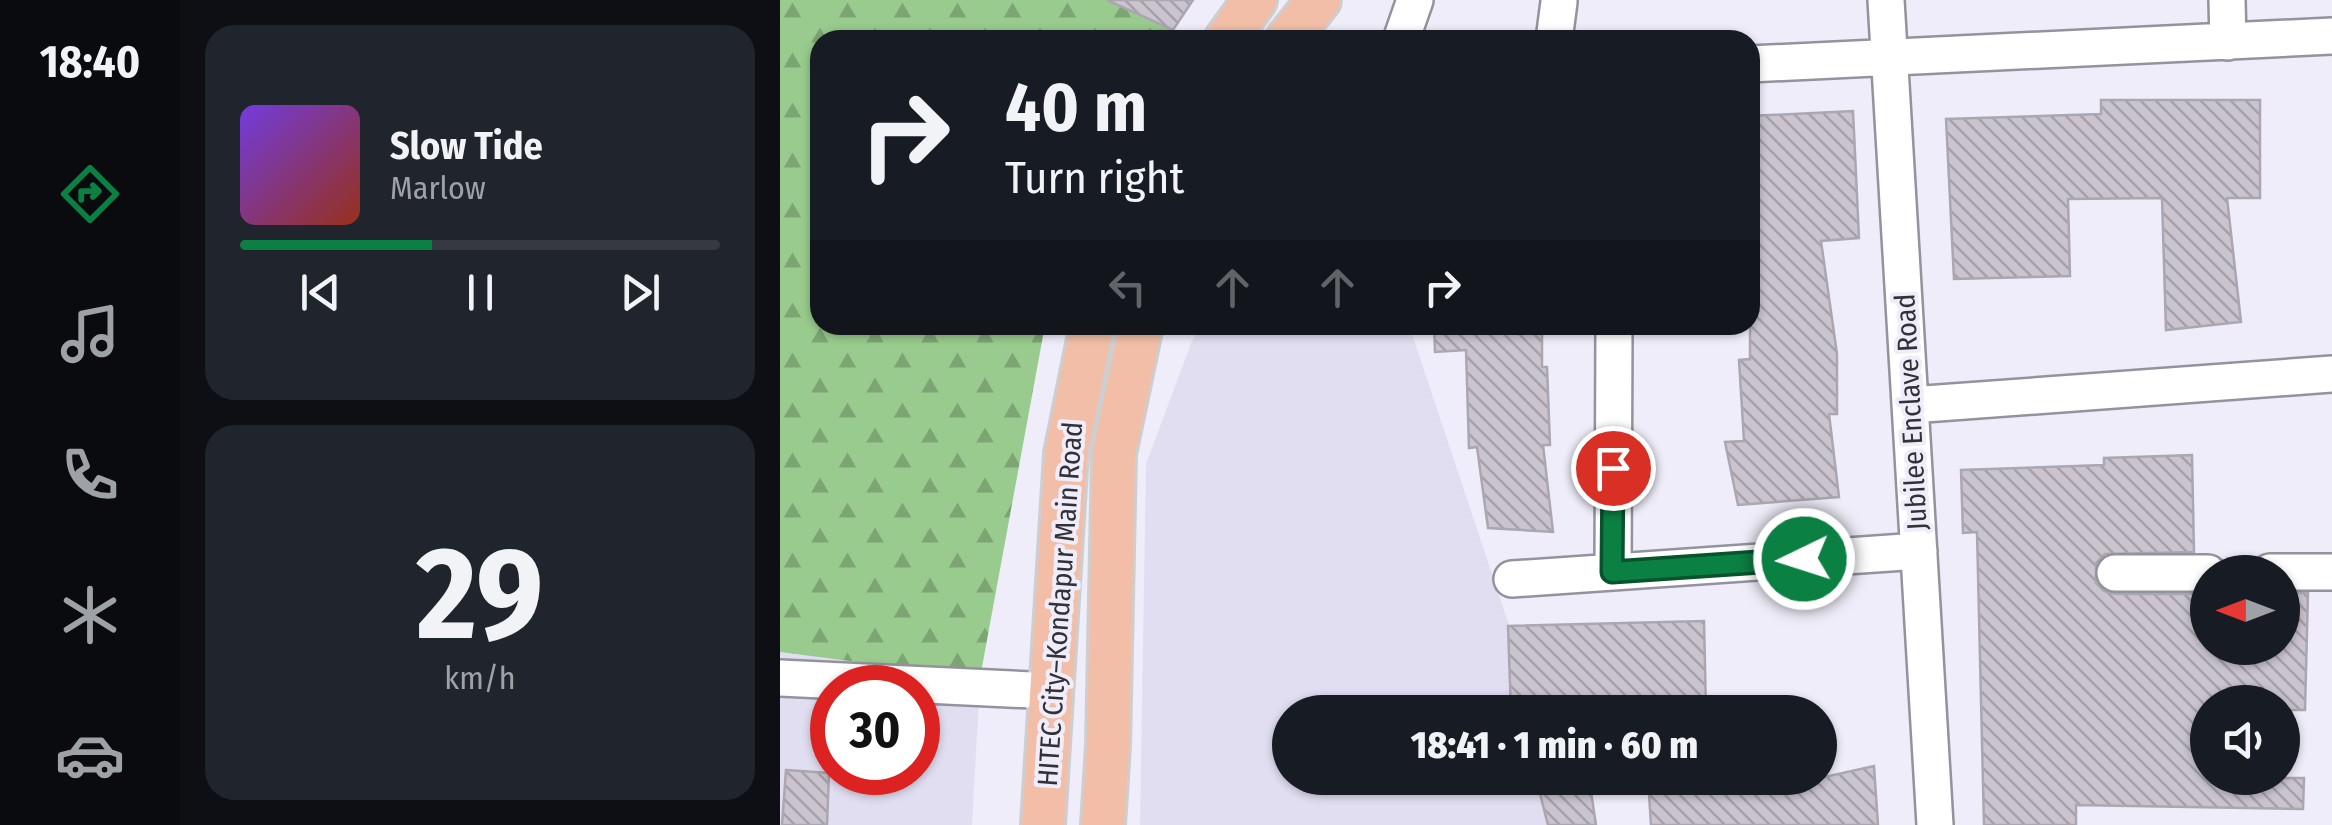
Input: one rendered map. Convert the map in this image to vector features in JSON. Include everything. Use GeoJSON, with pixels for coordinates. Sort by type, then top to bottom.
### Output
{"type":"FeatureCollection","features":[{"type":"Feature","properties":{"kind":"main road"},"geometry":{"type":"LineString","coordinates":[[1233,30],[1255,0]]}},
{"type":"Feature","properties":{"kind":"main road"},"geometry":{"type":"LineString","coordinates":[[1295,30],[1319,0]]}},
{"type":"Feature","properties":{"kind":"main road","name":"HITEC City–Kondapur Main Road"},"geometry":{"type":"LineString","coordinates":[[1043,825],[1066,454],[1090,335]]}},
{"type":"Feature","properties":{"kind":"main road","name":"HITEC City–Kondapur Main Road"},"geometry":{"type":"LineString","coordinates":[[1102,825],[1108,746],[1114,453],[1139,335]]}},
{"type":"Feature","properties":{"kind":"street"},"geometry":{"type":"LineString","coordinates":[[1405,30],[1415,0]]}},
{"type":"Feature","properties":{"kind":"street"},"geometry":{"type":"LineString","coordinates":[[1555,30],[1558,0]]}},
{"type":"Feature","properties":{"kind":"street","name":"Jubilee Enclave Road"},"geometry":{"type":"LineString","coordinates":[[1886,0],[1935,825]]}},
{"type":"Feature","properties":{"kind":"street"},"geometry":{"type":"LineString","coordinates":[[2227,0],[2228,42]]}},
{"type":"Feature","properties":{"kind":"street"},"geometry":{"type":"LineString","coordinates":[[1760,64],[2332,36]]}},
{"type":"Feature","properties":{"kind":"street"},"geometry":{"type":"LineString","coordinates":[[1612,572],[1614,335]]}},
{"type":"Feature","properties":{"kind":"street"},"geometry":{"type":"LineString","coordinates":[[1911,405],[2332,374]]}},
{"type":"Feature","properties":{"kind":"street"},"geometry":{"type":"LineString","coordinates":[[1512,578],[1919,551]]}},
{"type":"Feature","properties":{"kind":"street"},"geometry":{"type":"LineString","coordinates":[[2300,572],[2332,572]]}},
{"type":"Feature","properties":{"kind":"street"},"geometry":{"type":"LineString","coordinates":[[2116,573],[2190,573]]}},
{"type":"Feature","properties":{"kind":"street"},"geometry":{"type":"LineString","coordinates":[[780,678],[1052,691]]}},
{"type":"Feature","properties":{"kind":"shaded area"},"geometry":{"type":"Polygon","coordinates":[[[1194,335],[1412,335],[1532,695],[1272,695],[1272,795],[1565,795],[1575,825],[1140,825],[1146,464],[1194,335]]]}},
{"type":"Feature","properties":{"kind":"shaded area"},"geometry":{"type":"Polygon","coordinates":[[[780,652],[880,665],[810,665],[810,795],[940,795],[940,673],[980,678],[972,825],[780,825],[780,652]]]}},
{"type":"Feature","properties":{"kind":"green space"},"geometry":{"type":"Polygon","coordinates":[[[780,0],[1107,0],[1173,30],[810,30],[810,335],[1043,335],[980,678],[940,673],[940,665],[880,665],[780,652],[780,0]]]}},
{"type":"Feature","properties":{"kind":"building"},"geometry":{"type":"Polygon","coordinates":[[[1107,0],[1193,0],[1173,30],[1107,0]]]}},
{"type":"Feature","properties":{"kind":"building"},"geometry":{"type":"Polygon","coordinates":[[[2101,100],[2260,100],[2260,198],[2227,198],[2241,322],[2166,330],[2162,198],[2068,199],[2070,276],[1954,279],[1946,119],[2101,114],[2101,100]]]}},
{"type":"Feature","properties":{"kind":"building"},"geometry":{"type":"Polygon","coordinates":[[[1853,111],[1859,238],[1821,241],[1837,354],[1837,414],[1829,414],[1839,497],[1738,505],[1725,442],[1744,441],[1739,360],[1750,359],[1750,335],[1760,335],[1760,116],[1853,111]]]}},
{"type":"Feature","properties":{"kind":"building"},"geometry":{"type":"Polygon","coordinates":[[[1434,335],[1542,335],[1550,445],[1543,445],[1553,532],[1488,528],[1477,447],[1469,448],[1466,350],[1435,352],[1434,335]]]}},
{"type":"Feature","properties":{"kind":"building"},"geometry":{"type":"Polygon","coordinates":[[[2192,455],[2194,552],[2105,554],[2096,563],[2096,583],[2104,591],[2190,594],[2190,665],[2300,665],[2300,593],[2308,593],[2305,710],[2300,710],[2300,685],[2190,685],[2190,795],[2300,795],[2300,778],[2304,778],[2303,809],[2076,805],[2076,825],[1984,825],[1977,532],[1963,533],[1961,470],[2104,465],[2104,458],[2192,455]]]}},
{"type":"Feature","properties":{"kind":"building"},"geometry":{"type":"Polygon","coordinates":[[[1704,621],[1706,695],[1510,695],[1508,626],[1704,621]]]}},
{"type":"Feature","properties":{"kind":"building"},"geometry":{"type":"Polygon","coordinates":[[[1874,766],[1878,825],[1651,825],[1649,795],[1837,795],[1837,774],[1874,766]]]}},
{"type":"Feature","properties":{"kind":"building"},"geometry":{"type":"Polygon","coordinates":[[[786,770],[810,772],[810,795],[828,795],[827,825],[782,825],[786,770]]]}},
{"type":"Feature","properties":{"kind":"building"},"geometry":{"type":"Polygon","coordinates":[[[1540,795],[1592,795],[1596,825],[1548,825],[1540,795]]]}},
{"type":"Feature","properties":{"kind":"route"},"geometry":{"type":"LineString","coordinates":[[1613,468],[1612,572],[1804,559]]}}]}
